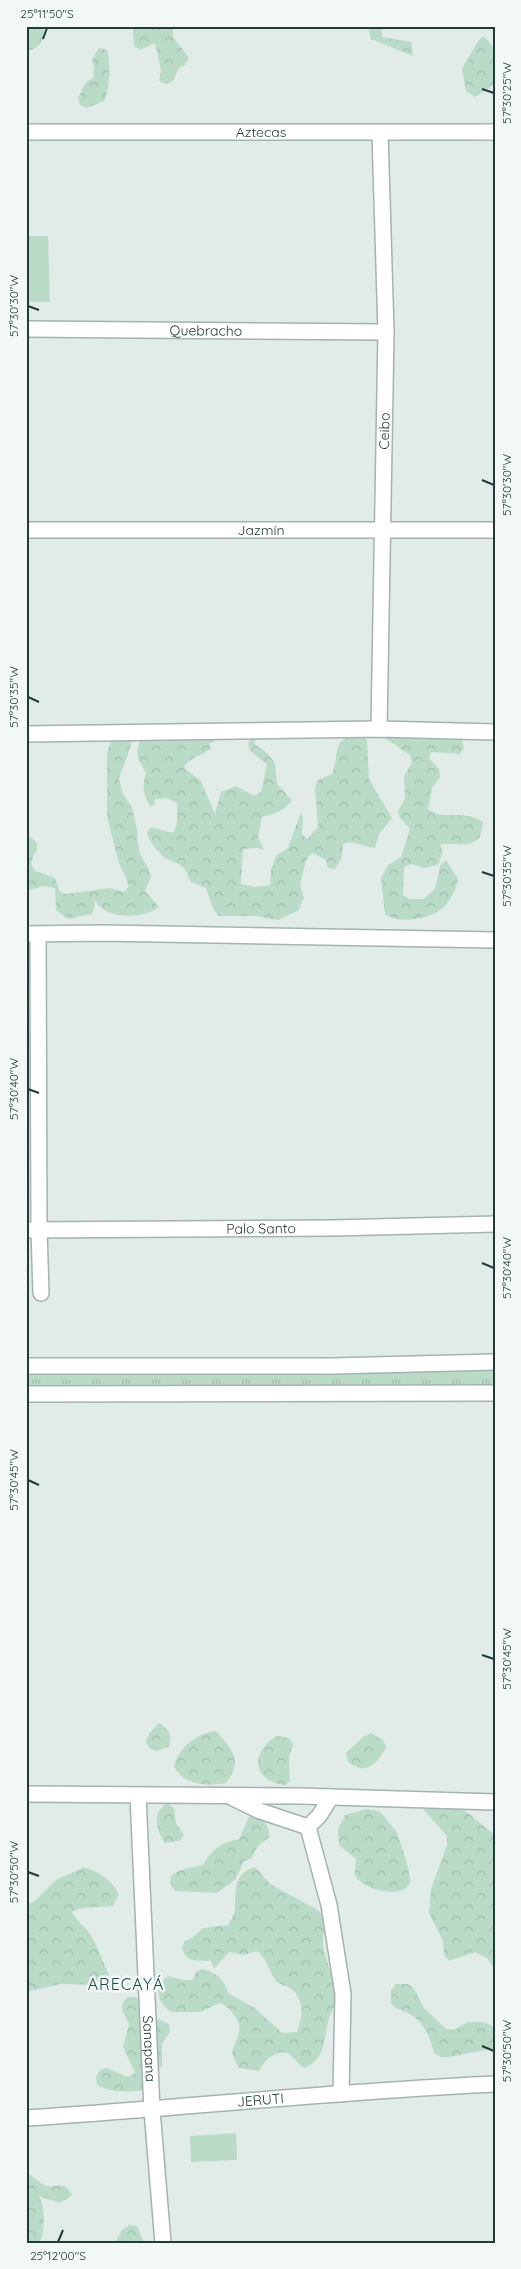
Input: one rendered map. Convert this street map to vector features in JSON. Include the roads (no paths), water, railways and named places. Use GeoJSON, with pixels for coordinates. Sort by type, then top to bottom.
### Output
{"type":"FeatureCollection","features":[{"type":"Feature","properties":{"kind":"street","name":"Aztecas"},"geometry":{"type":"LineString","coordinates":[[26,132],[495,132]]}},
{"type":"Feature","properties":{"kind":"street","name":"Ceibo"},"geometry":{"type":"LineString","coordinates":[[379,730],[386,332],[380,133]]}},
{"type":"Feature","properties":{"kind":"street","name":"Quebracho"},"geometry":{"type":"LineString","coordinates":[[26,329],[386,332]]}},
{"type":"Feature","properties":{"kind":"street","name":"Jazmín"},"geometry":{"type":"LineString","coordinates":[[26,530],[495,530]]}},
{"type":"Feature","properties":{"kind":"street"},"geometry":{"type":"LineString","coordinates":[[26,734],[379,730],[495,732]]}},
{"type":"Feature","properties":{"kind":"street"},"geometry":{"type":"LineString","coordinates":[[41,1294],[32,1230],[32,934],[495,940]]}},
{"type":"Feature","properties":{"kind":"street","name":"Palo Santo"},"geometry":{"type":"LineString","coordinates":[[32,1230],[334,1228],[495,1224]]}},
{"type":"Feature","properties":{"kind":"street"},"geometry":{"type":"LineString","coordinates":[[26,1366],[332,1366],[495,1362]]}},
{"type":"Feature","properties":{"kind":"street"},"geometry":{"type":"LineString","coordinates":[[26,1394],[495,1393]]}},
{"type":"Feature","properties":{"kind":"street"},"geometry":{"type":"LineString","coordinates":[[26,1794],[331,1797],[495,1802]]}},
{"type":"Feature","properties":{"kind":"street","name":"Sanapana"},"geometry":{"type":"LineString","coordinates":[[138,1795],[152,2110],[163,2243]]}},
{"type":"Feature","properties":{"kind":"street"},"geometry":{"type":"LineString","coordinates":[[229,1796],[260,1811],[308,1827]]}},
{"type":"Feature","properties":{"kind":"street"},"geometry":{"type":"LineString","coordinates":[[308,1827],[331,1797]]}},
{"type":"Feature","properties":{"kind":"street"},"geometry":{"type":"LineString","coordinates":[[308,1827],[329,1905],[342,1994],[341,2094]]}},
{"type":"Feature","properties":{"kind":"street","name":"JERUTI"},"geometry":{"type":"LineString","coordinates":[[26,2118],[495,2084]]}},
{"type":"Feature","properties":{"kind":"district","name":"ARECAYÁ"},"geometry":{"type":"Point","coordinates":[126,1984]}}]}
